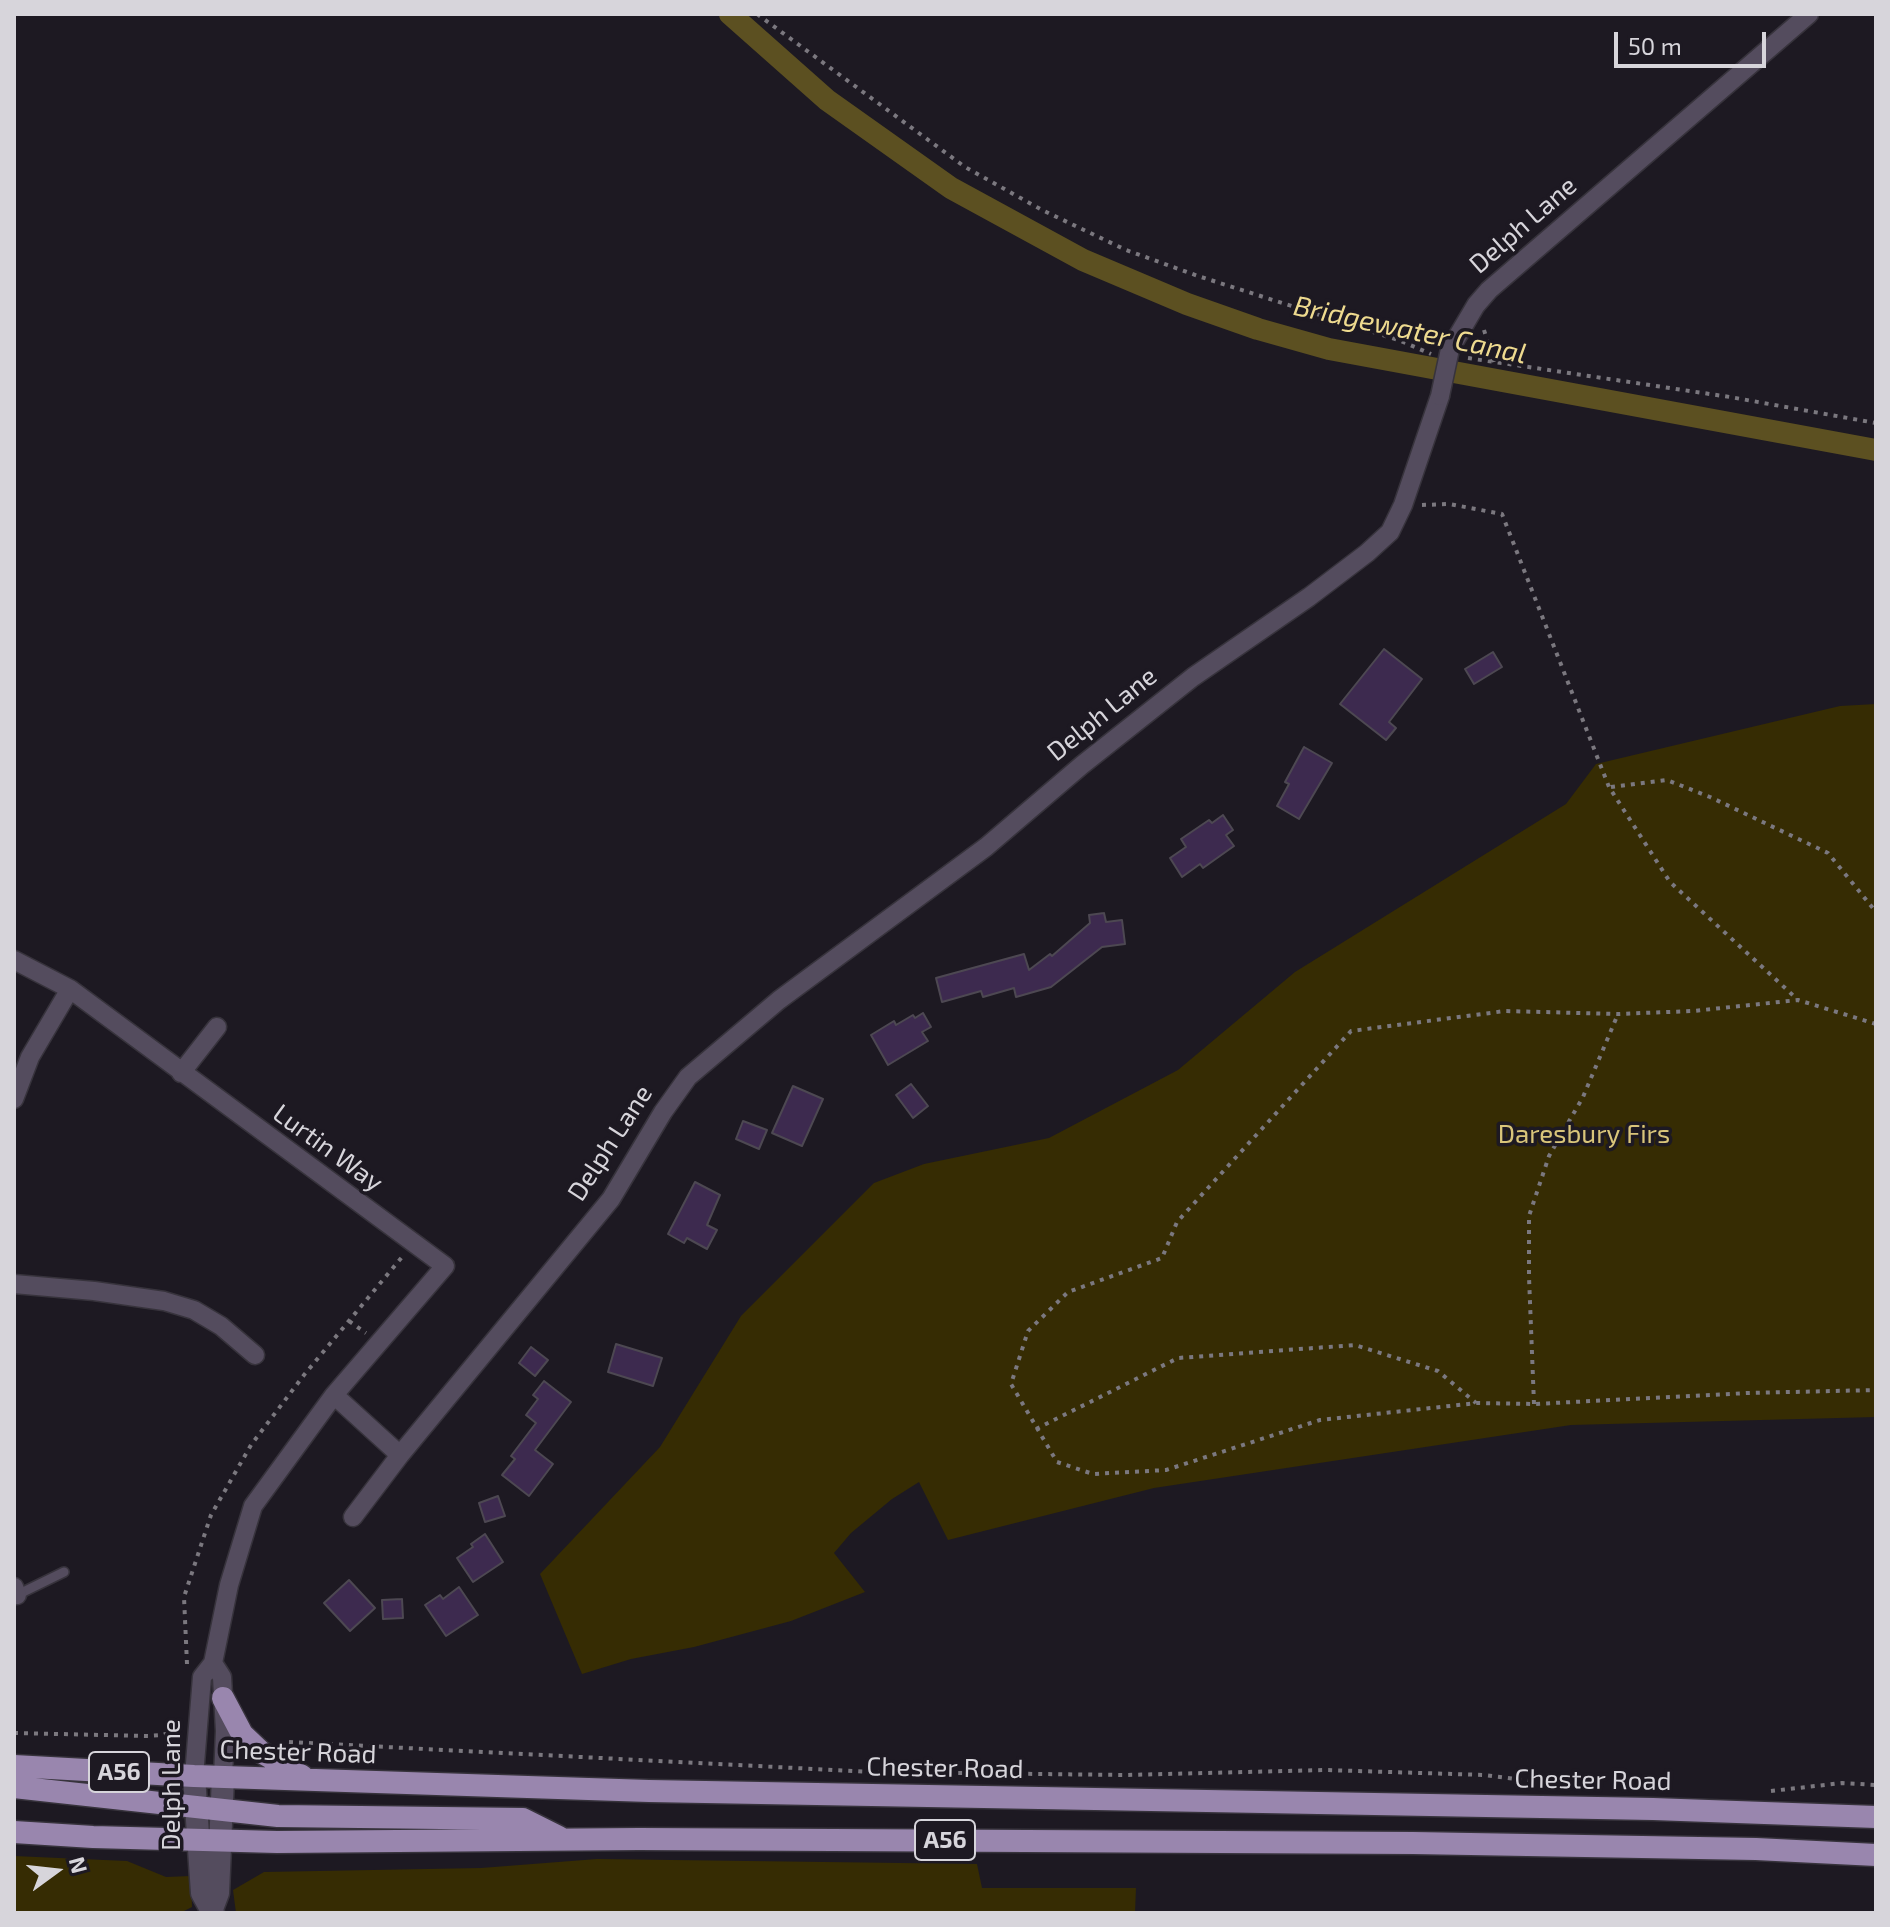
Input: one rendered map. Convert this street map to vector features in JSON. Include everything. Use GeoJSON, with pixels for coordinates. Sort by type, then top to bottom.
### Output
{"type":"FeatureCollection","features":[{"type":"Feature","properties":{"kind":"highway"},"geometry":{"type":"LineString","coordinates":[[223,1698],[242,1734],[261,1752],[309,1780]]}},
{"type":"Feature","properties":{"kind":"highway","name":"Chester Road"},"geometry":{"type":"LineString","coordinates":[[14,1766],[194,1776],[649,1791],[1503,1806],[1876,1817]]}},
{"type":"Feature","properties":{"kind":"highway"},"geometry":{"type":"LineString","coordinates":[[14,1787],[278,1816],[523,1819],[565,1839]]}},
{"type":"Feature","properties":{"kind":"highway","name":"A56"},"geometry":{"type":"LineString","coordinates":[[14,1832],[197,1841],[565,1839],[1397,1843],[1756,1849],[1876,1855]]}},
{"type":"Feature","properties":{"kind":"street","name":"Delph Lane"},"geometry":{"type":"LineString","coordinates":[[353,1517],[400,1455],[611,1199],[663,1112],[688,1077],[779,1000],[986,847],[1082,765],[1193,677],[1309,597],[1390,532],[1403,505],[1440,396],[1445,352],[1476,305],[1531,253],[1809,14]]}},
{"type":"Feature","properties":{"kind":"street","name":"Lurtin Way"},"geometry":{"type":"LineString","coordinates":[[14,960],[70,989],[445,1266]]}},
{"type":"Feature","properties":{"kind":"street"},"geometry":{"type":"LineString","coordinates":[[14,1099],[30,1057],[70,989]]}},
{"type":"Feature","properties":{"kind":"street"},"geometry":{"type":"LineString","coordinates":[[181,1073],[217,1027]]}},
{"type":"Feature","properties":{"kind":"street","name":"Delph Lane"},"geometry":{"type":"LineString","coordinates":[[212,1911],[202,1893],[195,1806],[194,1776],[202,1677],[213,1663],[229,1585],[253,1506],[334,1395],[445,1266]]}},
{"type":"Feature","properties":{"kind":"street"},"geometry":{"type":"LineString","coordinates":[[14,1284],[164,1301],[194,1310],[221,1326],[255,1355]]}},
{"type":"Feature","properties":{"kind":"street"},"geometry":{"type":"LineString","coordinates":[[334,1395],[400,1455]]}},
{"type":"Feature","properties":{"kind":"street","name":"Delph Lane"},"geometry":{"type":"LineString","coordinates":[[212,1911],[218,1893],[223,1777],[222,1677],[213,1663]]}},
{"type":"Feature","properties":{"kind":"lane"},"geometry":{"type":"LineString","coordinates":[[16,1591],[64,1572]]}},
{"type":"Feature","properties":{"kind":"path"},"geometry":{"type":"LineString","coordinates":[[757,14],[965,167],[1042,210],[1126,250],[1198,276],[1401,341],[1427,353],[1445,352]]}},
{"type":"Feature","properties":{"kind":"path"},"geometry":{"type":"LineString","coordinates":[[1476,305],[1494,362]]}},
{"type":"Feature","properties":{"kind":"path"},"geometry":{"type":"LineString","coordinates":[[1467,358],[1730,397],[1876,423]]}},
{"type":"Feature","properties":{"kind":"path"},"geometry":{"type":"LineString","coordinates":[[1403,505],[1449,504],[1502,514],[1609,787],[1670,882],[1798,1000]]}},
{"type":"Feature","properties":{"kind":"path"},"geometry":{"type":"LineString","coordinates":[[1609,787],[1667,780],[1710,797],[1828,853],[1876,912]]}},
{"type":"Feature","properties":{"kind":"path"},"geometry":{"type":"LineString","coordinates":[[1876,1024],[1798,1000],[1693,1011],[1618,1014],[1505,1011],[1351,1031],[1177,1222],[1162,1258],[1068,1292],[1028,1331],[1011,1384],[1057,1462],[1093,1474],[1166,1470],[1320,1420],[1477,1403],[1534,1404],[1876,1390]]}},
{"type":"Feature","properties":{"kind":"path"},"geometry":{"type":"LineString","coordinates":[[1534,1404],[1529,1216],[1549,1156],[1583,1097],[1618,1014]]}},
{"type":"Feature","properties":{"kind":"path"},"geometry":{"type":"LineString","coordinates":[[1036,1429],[1178,1358],[1355,1345],[1438,1371],[1477,1403]]}},
{"type":"Feature","properties":{"kind":"path"},"geometry":{"type":"LineString","coordinates":[[14,1733],[162,1735],[190,1726]]}},
{"type":"Feature","properties":{"kind":"path"},"geometry":{"type":"LineString","coordinates":[[280,1742],[873,1772],[1124,1775],[1325,1770],[1485,1775],[1559,1785]]}},
{"type":"Feature","properties":{"kind":"path"},"geometry":{"type":"LineString","coordinates":[[1760,1791],[1842,1783],[1876,1785]]}},
{"type":"Feature","properties":{"kind":"green space","name":"Daresbury Firs"},"geometry":{"type":"Polygon","coordinates":[[[1876,704],[1876,1417],[1571,1425],[1154,1488],[948,1540],[919,1482],[892,1499],[851,1533],[834,1553],[865,1592],[791,1621],[694,1647],[631,1659],[582,1674],[540,1574],[660,1447],[741,1316],[874,1183],[924,1164],[1049,1138],[1178,1070],[1295,972],[1566,804],[1596,764],[1840,706],[1876,704]]]}},
{"type":"Feature","properties":{"kind":"green space"},"geometry":{"type":"Polygon","coordinates":[[[14,1856],[127,1861],[166,1877],[191,1876],[192,1907],[180,1913],[14,1913],[14,1856]]]}},
{"type":"Feature","properties":{"kind":"green space"},"geometry":{"type":"Polygon","coordinates":[[[597,1859],[977,1864],[982,1888],[1136,1888],[1135,1913],[236,1913],[233,1890],[264,1872],[481,1868],[597,1859]]]}},
{"type":"Feature","properties":{"kind":"building"},"geometry":{"type":"Polygon","coordinates":[[[1384,649],[1422,679],[1389,722],[1396,728],[1386,740],[1340,704],[1384,649]]]}},
{"type":"Feature","properties":{"kind":"building"},"geometry":{"type":"Polygon","coordinates":[[[1493,652],[1502,667],[1474,684],[1465,669],[1493,652]]]}},
{"type":"Feature","properties":{"kind":"building"},"geometry":{"type":"Polygon","coordinates":[[[1304,747],[1332,763],[1299,819],[1277,806],[1289,784],[1285,782],[1304,747]]]}},
{"type":"Feature","properties":{"kind":"building"},"geometry":{"type":"Polygon","coordinates":[[[1223,815],[1233,830],[1226,835],[1234,846],[1203,868],[1200,864],[1182,877],[1170,858],[1186,847],[1181,839],[1209,820],[1212,823],[1223,815]]]}},
{"type":"Feature","properties":{"kind":"building"},"geometry":{"type":"Polygon","coordinates":[[[1104,913],[1106,922],[1122,920],[1125,944],[1102,947],[1051,987],[1016,997],[1014,988],[983,997],[981,991],[942,1002],[936,978],[1024,954],[1029,970],[1050,954],[1052,956],[1090,923],[1089,915],[1104,913]]]}},
{"type":"Feature","properties":{"kind":"building"},"geometry":{"type":"Polygon","coordinates":[[[923,1013],[931,1027],[922,1032],[928,1041],[888,1065],[871,1035],[894,1021],[896,1025],[923,1013]]]}},
{"type":"Feature","properties":{"kind":"building"},"geometry":{"type":"Polygon","coordinates":[[[911,1084],[928,1106],[913,1118],[896,1095],[911,1084]]]}},
{"type":"Feature","properties":{"kind":"building"},"geometry":{"type":"Polygon","coordinates":[[[793,1086],[823,1099],[802,1146],[772,1133],[793,1086]]]}},
{"type":"Feature","properties":{"kind":"building"},"geometry":{"type":"Polygon","coordinates":[[[743,1121],[767,1130],[759,1149],[736,1139],[743,1121]]]}},
{"type":"Feature","properties":{"kind":"building"},"geometry":{"type":"Polygon","coordinates":[[[695,1182],[720,1195],[707,1225],[717,1230],[707,1249],[687,1238],[684,1243],[668,1234],[695,1182]]]}},
{"type":"Feature","properties":{"kind":"building"},"geometry":{"type":"Polygon","coordinates":[[[616,1344],[662,1358],[653,1386],[608,1372],[616,1344]]]}},
{"type":"Feature","properties":{"kind":"building"},"geometry":{"type":"Polygon","coordinates":[[[531,1347],[548,1360],[535,1376],[519,1363],[531,1347]]]}},
{"type":"Feature","properties":{"kind":"building"},"geometry":{"type":"Polygon","coordinates":[[[544,1381],[571,1402],[535,1450],[553,1464],[529,1496],[502,1475],[515,1459],[511,1456],[536,1423],[526,1415],[538,1399],[533,1395],[544,1381]]]}},
{"type":"Feature","properties":{"kind":"building"},"geometry":{"type":"Polygon","coordinates":[[[498,1496],[505,1516],[485,1522],[479,1503],[498,1496]]]}},
{"type":"Feature","properties":{"kind":"building"},"geometry":{"type":"Polygon","coordinates":[[[485,1534],[503,1562],[473,1582],[457,1558],[485,1534]]]}},
{"type":"Feature","properties":{"kind":"building"},"geometry":{"type":"Polygon","coordinates":[[[349,1580],[375,1608],[350,1631],[324,1603],[349,1580]]]}},
{"type":"Feature","properties":{"kind":"building"},"geometry":{"type":"Polygon","coordinates":[[[459,1587],[478,1615],[446,1636],[425,1605],[440,1595],[443,1599],[459,1587]]]}},
{"type":"Feature","properties":{"kind":"building"},"geometry":{"type":"Polygon","coordinates":[[[402,1599],[403,1618],[383,1619],[382,1600],[402,1599]]]}},
{"type":"Feature","properties":{"kind":"waterway","name":"Bridgewater Canal"},"geometry":{"type":"LineString","coordinates":[[730,14],[827,100],[951,188],[1083,260],[1187,304],[1329,349],[1876,450]]}}]}
